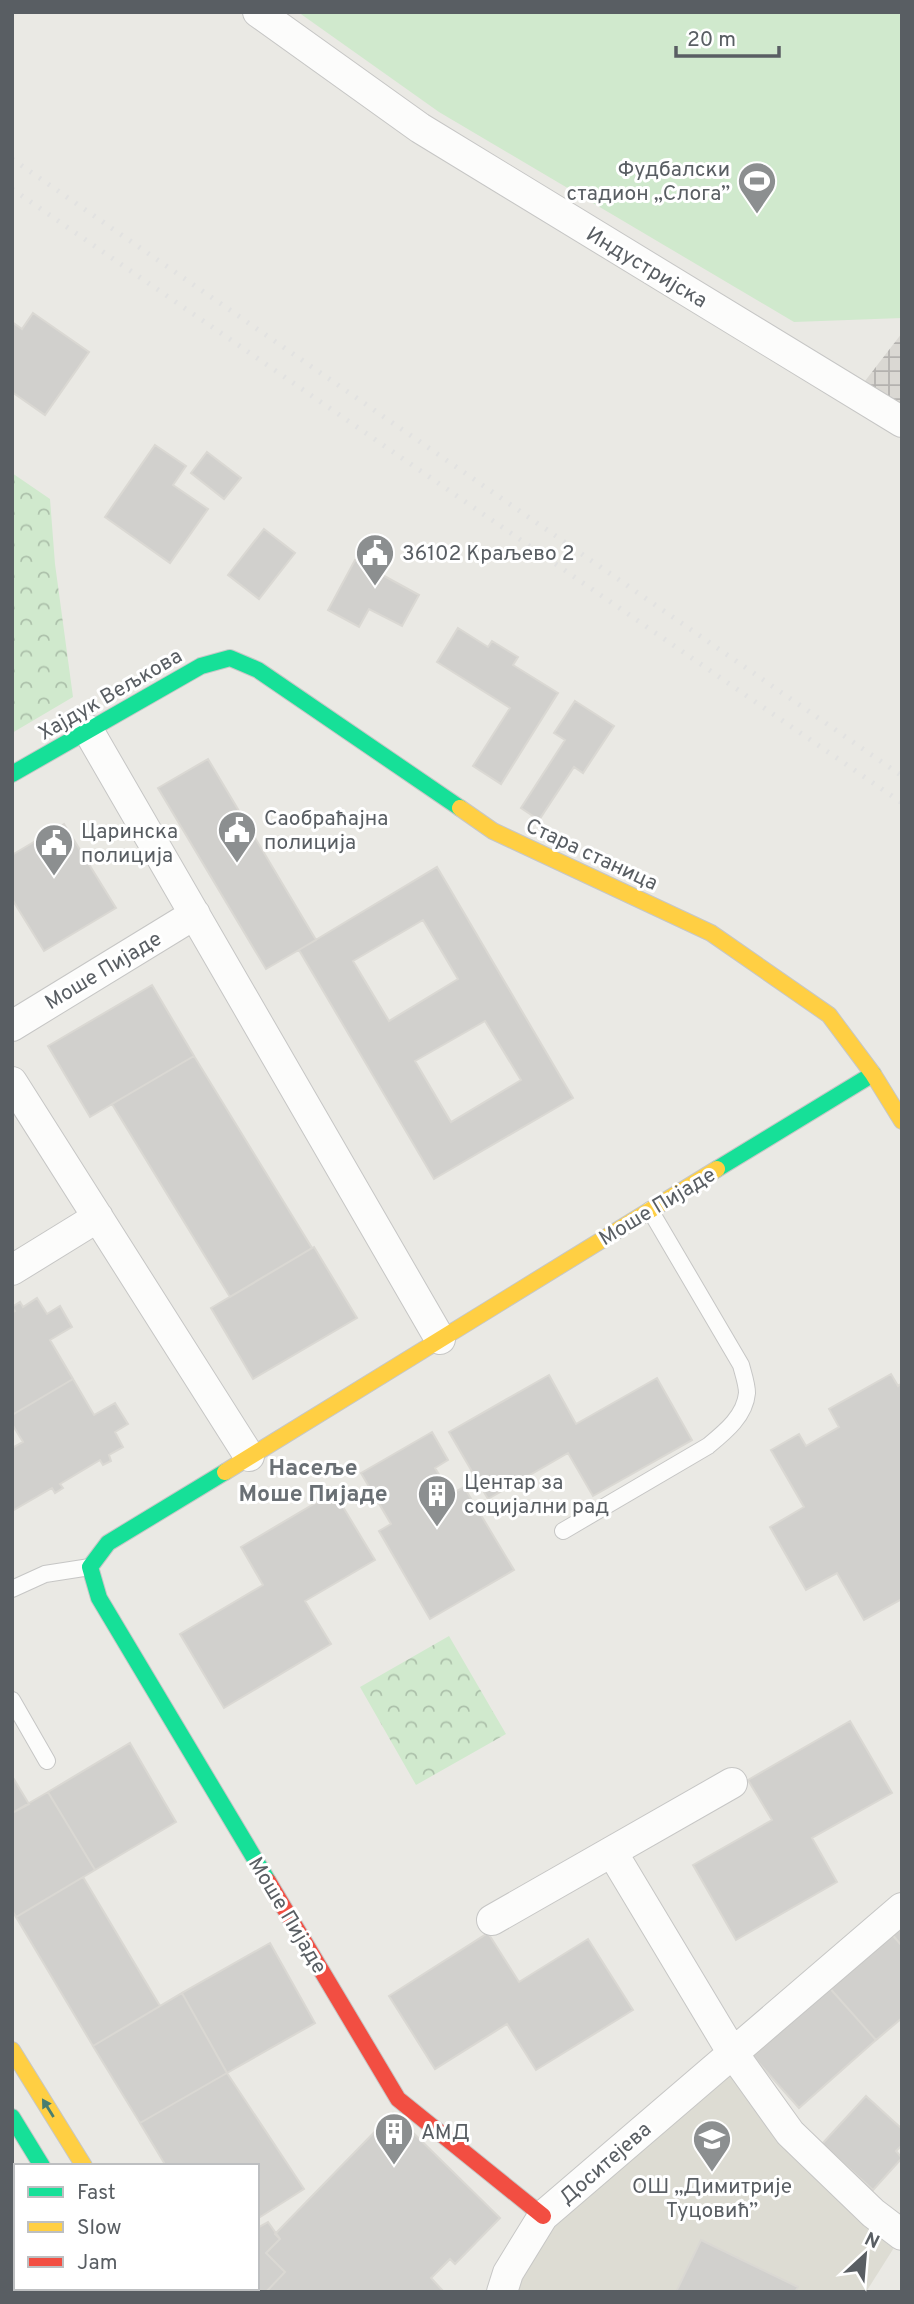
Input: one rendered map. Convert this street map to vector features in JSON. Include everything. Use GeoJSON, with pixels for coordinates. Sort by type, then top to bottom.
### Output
{"type":"FeatureCollection","features":[{"type":"Feature","properties":{"kind":"street","name":"Индустријска"},"geometry":{"type":"LineString","coordinates":[[258,12],[420,128],[902,422]]}},
{"type":"Feature","properties":{"kind":"street","name":"Хајдук Вељкова"},"geometry":{"type":"LineString","coordinates":[[12,774],[201,666],[230,658]]}},
{"type":"Feature","properties":{"kind":"street","name":"Стара станица"},"geometry":{"type":"LineString","coordinates":[[230,658],[258,670],[492,831],[711,933],[829,1014],[873,1074],[902,1121]]}},
{"type":"Feature","properties":{"kind":"street"},"geometry":{"type":"LineString","coordinates":[[88,730],[440,1339]]}},
{"type":"Feature","properties":{"kind":"street","name":"Моше Пијаде"},"geometry":{"type":"LineString","coordinates":[[12,1026],[195,914]]}},
{"type":"Feature","properties":{"kind":"street","name":"Моше Пијаде"},"geometry":{"type":"LineString","coordinates":[[544,2216],[398,2099],[99,1598],[90,1567],[108,1543],[873,1074]]}},
{"type":"Feature","properties":{"kind":"street"},"geometry":{"type":"LineString","coordinates":[[12,1082],[248,1456]]}},
{"type":"Feature","properties":{"kind":"street"},"geometry":{"type":"LineString","coordinates":[[12,1270],[98,1217]]}},
{"type":"Feature","properties":{"kind":"street"},"geometry":{"type":"LineString","coordinates":[[492,1920],[732,1783]]}},
{"type":"Feature","properties":{"kind":"street"},"geometry":{"type":"LineString","coordinates":[[612,1852],[732,2052],[790,2133],[873,2213],[902,2235]]}},
{"type":"Feature","properties":{"kind":"street","name":"Доситејева"},"geometry":{"type":"LineString","coordinates":[[502,2292],[508,2273],[544,2216],[902,1908]]}},
{"type":"Feature","properties":{"kind":"street"},"geometry":{"type":"LineString","coordinates":[[12,2050],[83,2164]]}},
{"type":"Feature","properties":{"kind":"street"},"geometry":{"type":"LineString","coordinates":[[12,2117],[41,2164]]}},
{"type":"Feature","properties":{"kind":"lane"},"geometry":{"type":"LineString","coordinates":[[563,1531],[708,1446],[727,1430],[740,1414],[747,1392],[741,1365],[650,1210]]}},
{"type":"Feature","properties":{"kind":"lane"},"geometry":{"type":"LineString","coordinates":[[12,1590],[45,1574],[90,1567]]}},
{"type":"Feature","properties":{"kind":"lane"},"geometry":{"type":"LineString","coordinates":[[12,1700],[47,1761]]}},
{"type":"Feature","properties":{"kind":"shaded area"},"geometry":{"type":"Polygon","coordinates":[[[902,333],[902,422],[855,394],[902,333]]]}},
{"type":"Feature","properties":{"kind":"shaded area","name":"ОШ „Димитрије Туцовић”"},"geometry":{"type":"Polygon","coordinates":[[[732,2052],[902,2235],[866,2292],[502,2292],[508,2273],[732,2052]]]}},
{"type":"Feature","properties":{"kind":"green space","name":"Фудбалски стадион „Слога”"},"geometry":{"type":"Polygon","coordinates":[[[298,12],[902,12],[902,318],[794,322],[439,112],[298,12]]]}},
{"type":"Feature","properties":{"kind":"green space"},"geometry":{"type":"Polygon","coordinates":[[[12,473],[50,499],[55,564],[73,697],[12,733],[12,473]]]}},
{"type":"Feature","properties":{"kind":"green space"},"geometry":{"type":"Polygon","coordinates":[[[449,1636],[506,1734],[416,1785],[360,1687],[449,1636]]]}},
{"type":"Feature","properties":{"kind":"building"},"geometry":{"type":"Polygon","coordinates":[[[33,313],[89,352],[45,415],[12,392],[12,322],[22,329],[33,313]]]}},
{"type":"Feature","properties":{"kind":"building"},"geometry":{"type":"Polygon","coordinates":[[[155,445],[186,466],[173,485],[208,509],[170,563],[105,517],[155,445]]]}},
{"type":"Feature","properties":{"kind":"building"},"geometry":{"type":"Polygon","coordinates":[[[207,452],[241,478],[224,499],[191,473],[207,452]]]}},
{"type":"Feature","properties":{"kind":"building"},"geometry":{"type":"Polygon","coordinates":[[[264,529],[295,553],[259,599],[228,575],[264,529]]]}},
{"type":"Feature","properties":{"kind":"building"},"geometry":{"type":"Polygon","coordinates":[[[355,560],[419,595],[402,626],[369,609],[359,627],[328,610],[355,560]]]}},
{"type":"Feature","properties":{"kind":"building"},"geometry":{"type":"Polygon","coordinates":[[[458,628],[488,647],[492,641],[518,657],[513,665],[558,693],[501,784],[473,766],[510,708],[437,662],[458,628]]]}},
{"type":"Feature","properties":{"kind":"building"},"geometry":{"type":"Polygon","coordinates":[[[575,701],[614,726],[583,773],[574,767],[539,820],[521,808],[565,740],[554,733],[575,701]]]}},
{"type":"Feature","properties":{"kind":"building","name":"Саобраћајна полиција"},"geometry":{"type":"Polygon","coordinates":[[[208,759],[316,940],[266,969],[158,788],[208,759]]]}},
{"type":"Feature","properties":{"kind":"building","name":"Царинска полиција"},"geometry":{"type":"Polygon","coordinates":[[[64,824],[116,908],[44,951],[12,899],[12,855],[64,824]]]}},
{"type":"Feature","properties":{"kind":"building"},"geometry":{"type":"Polygon","coordinates":[[[437,867],[573,1098],[434,1179],[299,950],[437,867]],[[423,920],[353,961],[389,1021],[458,979],[423,920]],[[485,1021],[415,1061],[451,1122],[521,1080],[485,1021]]]}},
{"type":"Feature","properties":{"kind":"building"},"geometry":{"type":"Polygon","coordinates":[[[152,985],[194,1056],[90,1117],[48,1046],[152,985]]]}},
{"type":"Feature","properties":{"kind":"building"},"geometry":{"type":"Polygon","coordinates":[[[194,1056],[312,1248],[230,1297],[112,1104],[194,1056]]]}},
{"type":"Feature","properties":{"kind":"building"},"geometry":{"type":"Polygon","coordinates":[[[314,1247],[357,1318],[253,1379],[211,1308],[314,1247]]]}},
{"type":"Feature","properties":{"kind":"building"},"geometry":{"type":"Polygon","coordinates":[[[37,1298],[47,1314],[60,1306],[72,1327],[50,1340],[73,1379],[12,1415],[12,1313],[15,1311],[12,1307],[20,1302],[23,1307],[37,1298]]]}},
{"type":"Feature","properties":{"kind":"building"},"geometry":{"type":"Polygon","coordinates":[[[891,1374],[898,1386],[902,1383],[902,1599],[864,1620],[837,1573],[806,1590],[770,1527],[804,1507],[771,1450],[799,1434],[806,1446],[839,1427],[829,1409],[891,1374]]]}},
{"type":"Feature","properties":{"kind":"building"},"geometry":{"type":"Polygon","coordinates":[[[549,1375],[576,1424],[657,1378],[692,1440],[593,1496],[568,1453],[488,1499],[449,1432],[549,1375]]]}},
{"type":"Feature","properties":{"kind":"building"},"geometry":{"type":"Polygon","coordinates":[[[73,1379],[94,1415],[115,1403],[128,1424],[115,1432],[123,1447],[109,1455],[111,1461],[103,1465],[100,1460],[60,1484],[63,1488],[55,1493],[52,1488],[12,1511],[12,1448],[23,1442],[12,1424],[12,1415],[73,1379]]]}},
{"type":"Feature","properties":{"kind":"building","name":"Центар за социјални рад"},"geometry":{"type":"Polygon","coordinates":[[[432,1432],[448,1460],[435,1468],[451,1494],[464,1487],[514,1570],[430,1619],[379,1531],[391,1524],[361,1473],[432,1432]]]}},
{"type":"Feature","properties":{"kind":"building"},"geometry":{"type":"Polygon","coordinates":[[[334,1492],[375,1560],[305,1601],[331,1644],[224,1708],[180,1634],[263,1585],[241,1547],[334,1492]]]}},
{"type":"Feature","properties":{"kind":"building"},"geometry":{"type":"Polygon","coordinates":[[[850,1721],[892,1793],[812,1838],[837,1882],[736,1940],[693,1865],[772,1820],[748,1780],[850,1721]]]}},
{"type":"Feature","properties":{"kind":"building"},"geometry":{"type":"Polygon","coordinates":[[[130,1743],[176,1822],[95,1870],[48,1792],[130,1743]]]}},
{"type":"Feature","properties":{"kind":"building"},"geometry":{"type":"Polygon","coordinates":[[[12,1776],[29,1804],[12,1813],[12,1776]]]}},
{"type":"Feature","properties":{"kind":"building"},"geometry":{"type":"Polygon","coordinates":[[[48,1792],[95,1870],[16,1917],[12,1910],[12,1813],[48,1792]]]}},
{"type":"Feature","properties":{"kind":"building"},"geometry":{"type":"Polygon","coordinates":[[[83,1877],[160,2006],[93,2046],[16,1917],[83,1877]]]}},
{"type":"Feature","properties":{"kind":"building"},"geometry":{"type":"Polygon","coordinates":[[[902,1920],[902,1946],[889,1931],[902,1920]]]}},
{"type":"Feature","properties":{"kind":"building"},"geometry":{"type":"Polygon","coordinates":[[[889,1931],[902,1946],[902,2018],[876,2040],[827,1985],[889,1931]]]}},
{"type":"Feature","properties":{"kind":"building"},"geometry":{"type":"Polygon","coordinates":[[[488,1933],[519,1982],[588,1939],[633,2010],[536,2070],[507,2024],[435,2069],[389,1996],[488,1933]]]}},
{"type":"Feature","properties":{"kind":"building"},"geometry":{"type":"Polygon","coordinates":[[[270,1943],[315,2023],[227,2073],[182,1993],[270,1943]]]}},
{"type":"Feature","properties":{"kind":"building"},"geometry":{"type":"Polygon","coordinates":[[[827,1985],[876,2040],[799,2108],[749,2052],[827,1985]]]}},
{"type":"Feature","properties":{"kind":"building"},"geometry":{"type":"Polygon","coordinates":[[[182,1993],[227,2073],[140,2123],[93,2046],[182,1993]]]}},
{"type":"Feature","properties":{"kind":"building"},"geometry":{"type":"Polygon","coordinates":[[[227,2073],[304,2189],[259,2218],[259,2164],[165,2164],[140,2123],[227,2073]]]}},
{"type":"Feature","properties":{"kind":"building"},"geometry":{"type":"Polygon","coordinates":[[[866,2096],[902,2129],[902,2145],[896,2151],[902,2158],[873,2190],[822,2144],[866,2096]]]}},
{"type":"Feature","properties":{"kind":"building","name":"АМД"},"geometry":{"type":"Polygon","coordinates":[[[393,2113],[500,2218],[455,2264],[450,2259],[431,2278],[444,2292],[266,2292],[285,2272],[266,2253],[280,2239],[275,2234],[393,2113]]]}},
{"type":"Feature","properties":{"kind":"building"},"geometry":{"type":"Polygon","coordinates":[[[12,2202],[14,2264],[12,2265],[12,2202]]]}},
{"type":"Feature","properties":{"kind":"building"},"geometry":{"type":"Polygon","coordinates":[[[268,2222],[280,2239],[266,2253],[285,2272],[266,2292],[224,2292],[222,2290],[259,2290],[259,2227],[268,2222]]]}},
{"type":"Feature","properties":{"kind":"building"},"geometry":{"type":"Polygon","coordinates":[[[701,2240],[798,2287],[795,2292],[676,2292],[701,2240]]]}},
{"type":"Feature","properties":{"kind":"building"},"geometry":{"type":"Polygon","coordinates":[[[14,2264],[14,2290],[76,2292],[12,2292],[14,2264]]]}},
{"type":"Feature","properties":{"kind":"railway"},"geometry":{"type":"LineString","coordinates":[[12,159],[902,776]]}},
{"type":"Feature","properties":{"kind":"railway"},"geometry":{"type":"LineString","coordinates":[[12,189],[902,803]]}},
{"type":"Feature","properties":{"kind":"traffic: fast"},"geometry":{"type":"LineString","coordinates":[[12,774],[201,666],[230,658],[258,670],[460,808]]}},
{"type":"Feature","properties":{"kind":"traffic: fast"},"geometry":{"type":"LineString","coordinates":[[717,1169],[873,1074]]}},
{"type":"Feature","properties":{"kind":"traffic: fast"},"geometry":{"type":"LineString","coordinates":[[225,1472],[108,1543],[90,1567],[99,1598],[268,1881]]}},
{"type":"Feature","properties":{"kind":"traffic: fast"},"geometry":{"type":"LineString","coordinates":[[12,2117],[41,2164]]}},
{"type":"Feature","properties":{"kind":"traffic: slow"},"geometry":{"type":"LineString","coordinates":[[460,808],[493,831],[711,933],[829,1015],[873,1074],[902,1121]]}},
{"type":"Feature","properties":{"kind":"traffic: slow"},"geometry":{"type":"LineString","coordinates":[[225,1472],[717,1169]]}},
{"type":"Feature","properties":{"kind":"traffic: slow"},"geometry":{"type":"LineString","coordinates":[[12,2050],[83,2164]]}},
{"type":"Feature","properties":{"kind":"traffic: jam"},"geometry":{"type":"LineString","coordinates":[[268,1881],[398,2099],[543,2216]]}},
{"type":"Feature","properties":{"kind":"place","name":"Фудбалски стадион „Слога”"},"geometry":{"type":"Point","coordinates":[757,215]}},
{"type":"Feature","properties":{"kind":"place","name":"36102 Краљево 2"},"geometry":{"type":"Point","coordinates":[375,587]}},
{"type":"Feature","properties":{"kind":"place","name":"Саобраћајна полиција"},"geometry":{"type":"Point","coordinates":[237,864]}},
{"type":"Feature","properties":{"kind":"place","name":"Царинска полиција"},"geometry":{"type":"Point","coordinates":[54,877]}},
{"type":"Feature","properties":{"kind":"place","name":"Центар за социјални рад"},"geometry":{"type":"Point","coordinates":[437,1528]}},
{"type":"Feature","properties":{"kind":"place","name":"АМД"},"geometry":{"type":"Point","coordinates":[394,2166]}},
{"type":"Feature","properties":{"kind":"place","name":"ОШ „Димитрије Туцовић”"},"geometry":{"type":"Point","coordinates":[712,2173]}},
{"type":"Feature","properties":{"kind":"district","name":"Насеље Моше Пијаде"},"geometry":{"type":"Point","coordinates":[313,1480]}}]}
